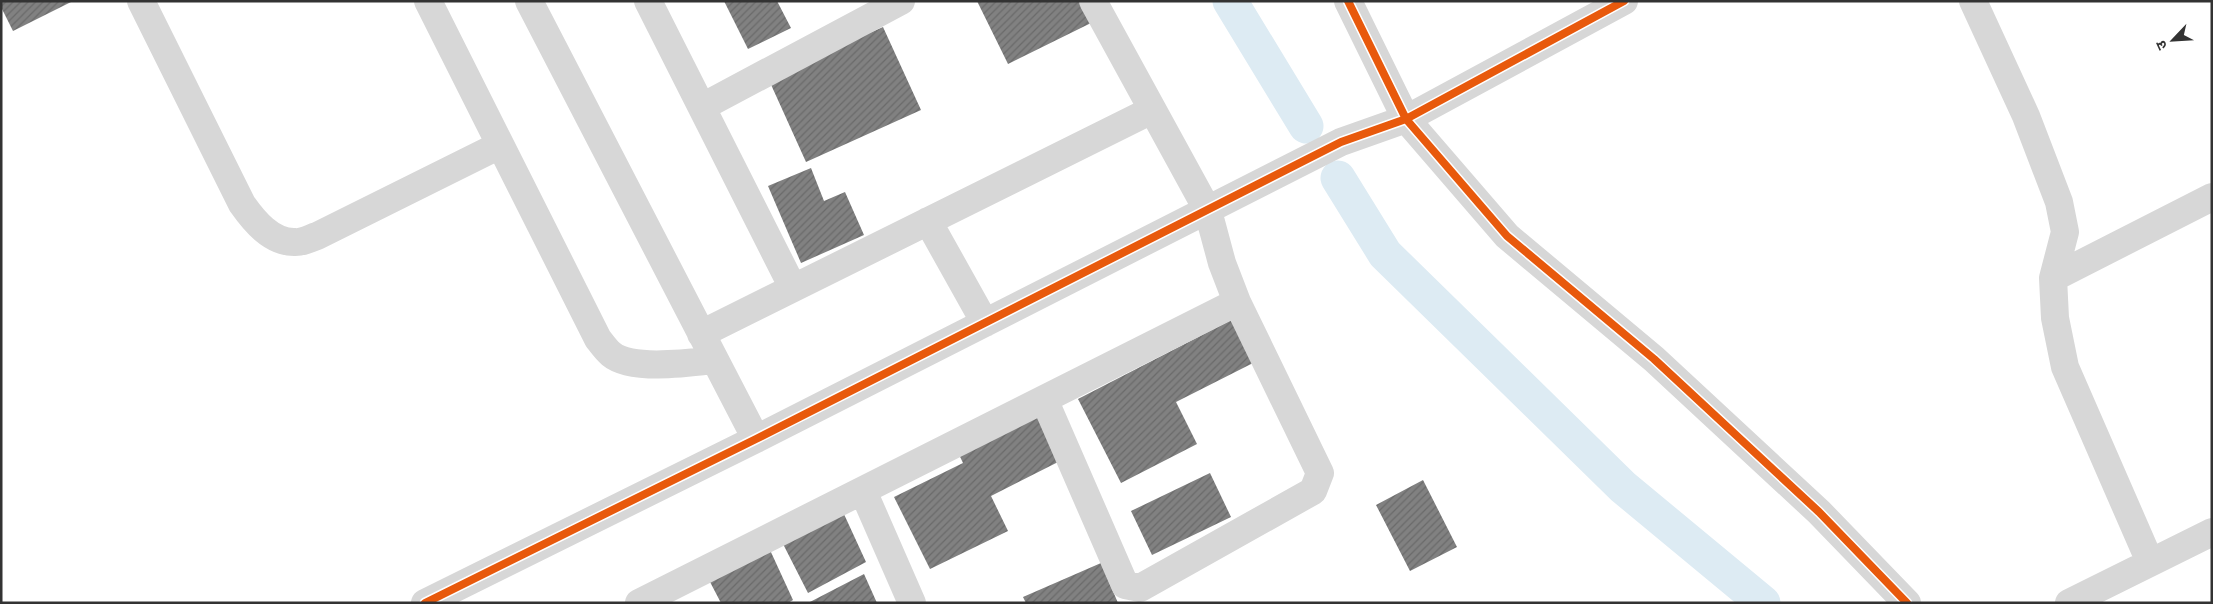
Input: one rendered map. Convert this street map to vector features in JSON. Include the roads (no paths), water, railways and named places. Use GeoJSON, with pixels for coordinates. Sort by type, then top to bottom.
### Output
{"type":"FeatureCollection","features":[{"type":"Feature","properties":{"kind":"street"},"geometry":{"type":"LineString","coordinates":[[141,1],[242,204],[254,221],[283,241],[296,243],[317,236],[500,145]]}},
{"type":"Feature","properties":{"kind":"street"},"geometry":{"type":"LineString","coordinates":[[428,1],[598,339],[612,355],[633,362],[667,365],[714,360]]}},
{"type":"Feature","properties":{"kind":"street"},"geometry":{"type":"LineString","coordinates":[[529,1],[756,439]]}},
{"type":"Feature","properties":{"kind":"street"},"geometry":{"type":"LineString","coordinates":[[648,1],[793,288]]}},
{"type":"Feature","properties":{"kind":"street"},"geometry":{"type":"LineString","coordinates":[[702,107],[901,1]]}},
{"type":"Feature","properties":{"kind":"street"},"geometry":{"type":"LineString","coordinates":[[1044,399],[1127,594],[1313,491],[1320,473],[1237,302],[1222,263],[1208,212],[1093,1]]}},
{"type":"Feature","properties":{"kind":"street"},"geometry":{"type":"LineString","coordinates":[[1348,1],[1406,119],[1507,236],[1654,359],[1819,512],[1907,603]]}},
{"type":"Feature","properties":{"kind":"street"},"geometry":{"type":"LineString","coordinates":[[425,603],[1208,212],[1341,142],[1406,119],[1624,1]]}},
{"type":"Feature","properties":{"kind":"street"},"geometry":{"type":"LineString","coordinates":[[1973,1],[2026,116],[2059,202],[2065,232],[2053,278],[2055,318],[2065,367],[2150,562]]}},
{"type":"Feature","properties":{"kind":"street"},"geometry":{"type":"LineString","coordinates":[[701,334],[1152,110]]}},
{"type":"Feature","properties":{"kind":"street"},"geometry":{"type":"LineString","coordinates":[[2053,278],[2212,197]]}},
{"type":"Feature","properties":{"kind":"street"},"geometry":{"type":"LineString","coordinates":[[928,221],[985,323]]}},
{"type":"Feature","properties":{"kind":"street"},"geometry":{"type":"LineString","coordinates":[[639,603],[668,596],[863,491],[1237,302]]}},
{"type":"Feature","properties":{"kind":"street"},"geometry":{"type":"LineString","coordinates":[[863,491],[912,603]]}},
{"type":"Feature","properties":{"kind":"street"},"geometry":{"type":"LineString","coordinates":[[2069,603],[2212,532]]}},
{"type":"Feature","properties":{"kind":"waterway"},"geometry":{"type":"LineString","coordinates":[[1230,1],[1306,126]]}},
{"type":"Feature","properties":{"kind":"waterway"},"geometry":{"type":"LineString","coordinates":[[1338,178],[1385,254],[1623,487],[1763,603]]}}]}
